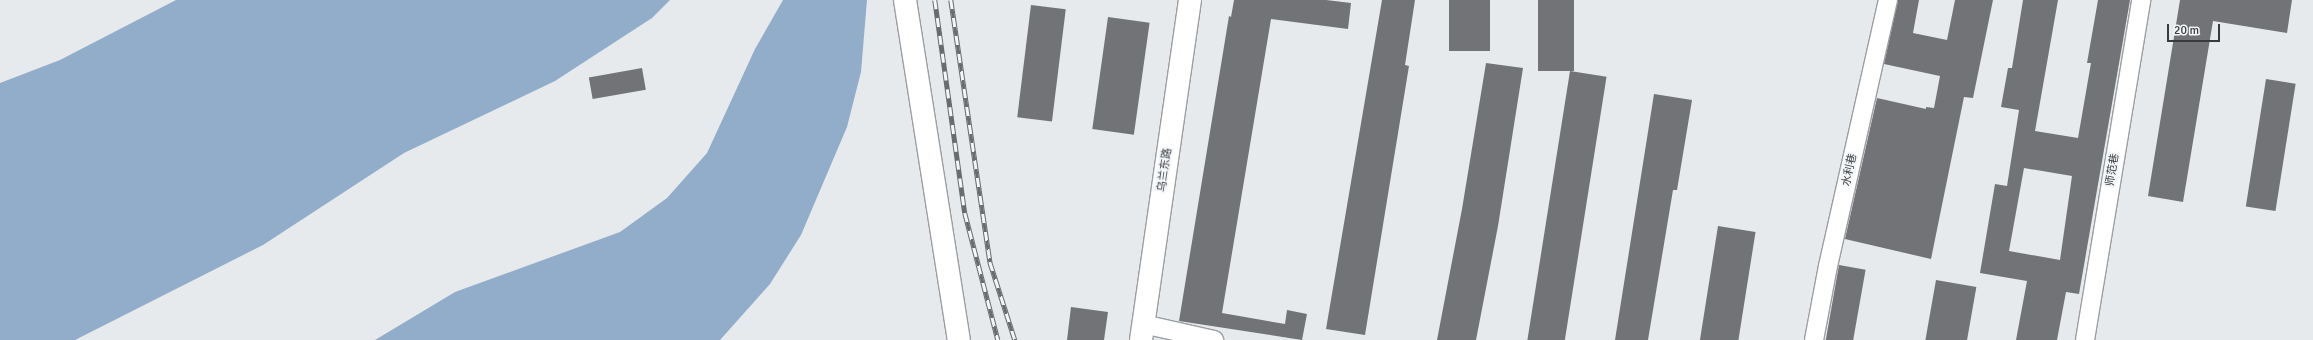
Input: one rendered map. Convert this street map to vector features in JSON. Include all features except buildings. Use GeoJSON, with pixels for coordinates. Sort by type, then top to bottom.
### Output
{"type":"FeatureCollection","features":[{"type":"Feature","properties":{"kind":"main road"},"geometry":{"type":"LineString","coordinates":[[906,0],[960,340]]}},
{"type":"Feature","properties":{"kind":"main road","name":"乌兰东路"},"geometry":{"type":"LineString","coordinates":[[1142,332],[1190,0]]}},
{"type":"Feature","properties":{"kind":"street","name":"水利巷"},"geometry":{"type":"LineString","coordinates":[[1814,340],[1828,266],[1888,0]]}},
{"type":"Feature","properties":{"kind":"street","name":"师范巷"},"geometry":{"type":"LineString","coordinates":[[2085,340],[2141,0]]}},
{"type":"Feature","properties":{"kind":"street"},"geometry":{"type":"LineString","coordinates":[[1142,332],[1214,340]]}},
{"type":"Feature","properties":{"kind":"shaded area"},"geometry":{"type":"Polygon","coordinates":[[[176,0],[670,0],[652,18],[555,81],[404,153],[263,245],[75,340],[0,340],[0,83],[60,60],[176,0]]]}},
{"type":"Feature","properties":{"kind":"shaded area"},"geometry":{"type":"Polygon","coordinates":[[[783,0],[867,0],[861,72],[847,127],[801,235],[770,284],[720,340],[375,340],[455,292],[620,232],[667,198],[707,153],[755,49],[783,0]]]}},
{"type":"Feature","properties":{"kind":"railway"},"geometry":{"type":"LineString","coordinates":[[935,0],[965,213],[998,340]]}},
{"type":"Feature","properties":{"kind":"railway"},"geometry":{"type":"LineString","coordinates":[[951,0],[990,262],[1015,340]]}}]}
